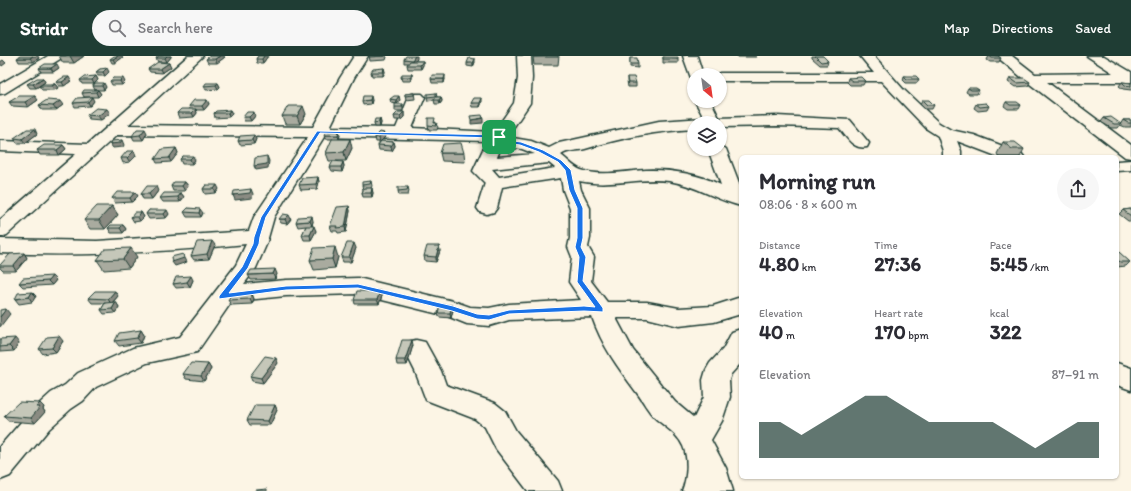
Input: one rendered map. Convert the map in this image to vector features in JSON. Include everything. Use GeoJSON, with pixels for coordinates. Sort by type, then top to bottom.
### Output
{"type":"FeatureCollection","features":[{"type":"Feature","properties":{"kind":"street"},"geometry":{"type":"LineString","coordinates":[[0,90],[58,56]]}},
{"type":"Feature","properties":{"kind":"street"},"geometry":{"type":"LineString","coordinates":[[0,231],[90,149],[196,56]]}},
{"type":"Feature","properties":{"kind":"street"},"geometry":{"type":"LineString","coordinates":[[0,467],[45,416],[61,401],[74,393],[87,380],[142,355],[188,345],[229,293],[245,268],[256,244],[264,217],[270,205],[293,174],[319,132],[347,78],[361,56]]}},
{"type":"Feature","properties":{"kind":"street"},"geometry":{"type":"LineString","coordinates":[[487,208],[494,183],[489,175],[482,172],[487,164],[497,138],[522,104],[525,78],[524,56]]}},
{"type":"Feature","properties":{"kind":"street"},"geometry":{"type":"LineString","coordinates":[[690,56],[694,68]]}},
{"type":"Feature","properties":{"kind":"street"},"geometry":{"type":"LineString","coordinates":[[867,56],[898,92],[933,126],[946,134],[968,139],[1010,155]]}},
{"type":"Feature","properties":{"kind":"street"},"geometry":{"type":"LineString","coordinates":[[1003,56],[1131,153]]}},
{"type":"Feature","properties":{"kind":"street"},"geometry":{"type":"LineString","coordinates":[[1094,56],[1130,78]]}},
{"type":"Feature","properties":{"kind":"street"},"geometry":{"type":"LineString","coordinates":[[0,72],[31,72]]}},
{"type":"Feature","properties":{"kind":"street"},"geometry":{"type":"LineString","coordinates":[[727,77],[886,77]]}},
{"type":"Feature","properties":{"kind":"street"},"geometry":{"type":"LineString","coordinates":[[1031,78],[1130,78]]}},
{"type":"Feature","properties":{"kind":"street"},"geometry":{"type":"LineString","coordinates":[[402,133],[417,97]]}},
{"type":"Feature","properties":{"kind":"street"},"geometry":{"type":"LineString","coordinates":[[727,122],[844,123],[861,143]]}},
{"type":"Feature","properties":{"kind":"street"},"geometry":{"type":"LineString","coordinates":[[487,164],[542,159],[559,148],[579,146],[600,138],[659,126],[687,124]]}},
{"type":"Feature","properties":{"kind":"street"},"geometry":{"type":"LineString","coordinates":[[112,130],[402,133],[497,138],[521,144],[550,155],[568,170],[583,176],[669,176],[707,185],[722,194],[739,199]]}},
{"type":"Feature","properties":{"kind":"street"},"geometry":{"type":"LineString","coordinates":[[946,134],[947,140],[952,148],[952,155]]}},
{"type":"Feature","properties":{"kind":"street"},"geometry":{"type":"LineString","coordinates":[[0,146],[90,149]]}},
{"type":"Feature","properties":{"kind":"street"},"geometry":{"type":"LineString","coordinates":[[719,156],[724,174],[739,198]]}},
{"type":"Feature","properties":{"kind":"street"},"geometry":{"type":"LineString","coordinates":[[1119,166],[1131,166]]}},
{"type":"Feature","properties":{"kind":"street"},"geometry":{"type":"LineString","coordinates":[[494,183],[522,177],[551,175],[568,170]]}},
{"type":"Feature","properties":{"kind":"street"},"geometry":{"type":"LineString","coordinates":[[568,170],[572,190],[580,208],[580,238],[578,247],[583,257],[580,282],[601,310],[609,331],[624,358],[665,410],[681,422],[696,442],[711,468],[718,491]]}},
{"type":"Feature","properties":{"kind":"street"},"geometry":{"type":"LineString","coordinates":[[0,217],[31,203]]}},
{"type":"Feature","properties":{"kind":"street"},"geometry":{"type":"LineString","coordinates":[[0,246],[161,246],[257,237]]}},
{"type":"Feature","properties":{"kind":"street"},"geometry":{"type":"LineString","coordinates":[[229,293],[286,288],[358,286],[453,309],[477,317],[489,317],[509,312],[584,308],[601,310],[647,310],[679,317],[714,314],[739,306]]}},
{"type":"Feature","properties":{"kind":"street"},"geometry":{"type":"LineString","coordinates":[[697,491],[701,483],[701,460],[696,442],[701,430],[708,421],[717,398],[716,380],[719,370],[733,355],[739,342]]}},
{"type":"Feature","properties":{"kind":"street"},"geometry":{"type":"LineString","coordinates":[[416,349],[428,371],[435,392],[485,411],[495,419],[506,440],[547,491]]}},
{"type":"Feature","properties":{"kind":"street"},"geometry":{"type":"LineString","coordinates":[[1119,374],[1131,380]]}},
{"type":"Feature","properties":{"kind":"building"},"geometry":{"type":"Polygon","coordinates":[[[20,56],[33,56],[30,58],[17,58],[20,56]]]}},
{"type":"Feature","properties":{"kind":"building"},"geometry":{"type":"Polygon","coordinates":[[[114,56],[118,56],[110,59],[114,56]]]}},
{"type":"Feature","properties":{"kind":"building"},"geometry":{"type":"Polygon","coordinates":[[[159,56],[167,56],[165,58],[156,58],[159,56]]]}},
{"type":"Feature","properties":{"kind":"building"},"geometry":{"type":"Polygon","coordinates":[[[210,56],[220,56],[215,59],[206,59],[210,56]]]}},
{"type":"Feature","properties":{"kind":"building"},"geometry":{"type":"Polygon","coordinates":[[[258,56],[264,56],[262,59],[256,59],[258,56]]]}},
{"type":"Feature","properties":{"kind":"building"},"geometry":{"type":"Polygon","coordinates":[[[406,56],[415,56],[412,60],[404,59],[406,56]]]}},
{"type":"Feature","properties":{"kind":"building"},"geometry":{"type":"Polygon","coordinates":[[[558,56],[558,57],[533,57],[558,56]]]}},
{"type":"Feature","properties":{"kind":"building"},"geometry":{"type":"Polygon","coordinates":[[[815,56],[823,56],[828,61],[821,62],[815,56]]]}},
{"type":"Feature","properties":{"kind":"building"},"geometry":{"type":"Polygon","coordinates":[[[989,56],[998,56],[1001,58],[992,58],[989,56]]]}},
{"type":"Feature","properties":{"kind":"building"},"geometry":{"type":"Polygon","coordinates":[[[663,57],[678,57],[678,59],[663,59],[663,57]]]}},
{"type":"Feature","properties":{"kind":"building"},"geometry":{"type":"Polygon","coordinates":[[[469,58],[475,59],[473,63],[467,63],[469,58]]]}},
{"type":"Feature","properties":{"kind":"building"},"geometry":{"type":"Polygon","coordinates":[[[630,58],[637,58],[638,64],[630,64],[630,58]]]}},
{"type":"Feature","properties":{"kind":"building"},"geometry":{"type":"Polygon","coordinates":[[[410,61],[423,61],[420,65],[407,65],[410,61]]]}},
{"type":"Feature","properties":{"kind":"building"},"geometry":{"type":"Polygon","coordinates":[[[158,62],[169,63],[160,69],[148,69],[158,62]]]}},
{"type":"Feature","properties":{"kind":"building"},"geometry":{"type":"Polygon","coordinates":[[[45,64],[57,64],[51,68],[39,68],[45,64]]]}},
{"type":"Feature","properties":{"kind":"building"},"geometry":{"type":"Polygon","coordinates":[[[107,68],[103,72],[96,72],[100,69],[107,68]]]}},
{"type":"Feature","properties":{"kind":"building"},"geometry":{"type":"Polygon","coordinates":[[[384,68],[383,72],[371,72],[373,69],[384,68]]]}},
{"type":"Feature","properties":{"kind":"building"},"geometry":{"type":"Polygon","coordinates":[[[402,74],[412,74],[410,77],[401,77],[402,74]]]}},
{"type":"Feature","properties":{"kind":"building"},"geometry":{"type":"Polygon","coordinates":[[[432,75],[445,75],[444,79],[431,79],[432,75]]]}},
{"type":"Feature","properties":{"kind":"building"},"geometry":{"type":"Polygon","coordinates":[[[96,76],[92,80],[80,80],[84,77],[96,76]]]}},
{"type":"Feature","properties":{"kind":"building"},"geometry":{"type":"Polygon","coordinates":[[[904,76],[916,76],[919,79],[907,79],[904,76]]]}},
{"type":"Feature","properties":{"kind":"building"},"geometry":{"type":"Polygon","coordinates":[[[64,77],[69,77],[62,82],[56,82],[64,77]]]}},
{"type":"Feature","properties":{"kind":"building"},"geometry":{"type":"Polygon","coordinates":[[[627,77],[634,77],[636,83],[628,83],[627,77]]]}},
{"type":"Feature","properties":{"kind":"building"},"geometry":{"type":"Polygon","coordinates":[[[861,77],[865,81],[852,81],[848,78],[861,77]]]}},
{"type":"Feature","properties":{"kind":"building"},"geometry":{"type":"Polygon","coordinates":[[[37,78],[43,78],[33,84],[27,84],[37,78]]]}},
{"type":"Feature","properties":{"kind":"building"},"geometry":{"type":"Polygon","coordinates":[[[113,78],[123,78],[120,81],[110,81],[113,78]]]}},
{"type":"Feature","properties":{"kind":"building"},"geometry":{"type":"Polygon","coordinates":[[[1010,78],[1024,78],[1030,82],[1017,83],[1010,78]]]}},
{"type":"Feature","properties":{"kind":"building"},"geometry":{"type":"Polygon","coordinates":[[[1122,82],[1131,83],[1131,86],[1125,85],[1122,82]]]}},
{"type":"Feature","properties":{"kind":"building"},"geometry":{"type":"Polygon","coordinates":[[[95,83],[104,83],[102,86],[93,86],[95,83]]]}},
{"type":"Feature","properties":{"kind":"building"},"geometry":{"type":"Polygon","coordinates":[[[206,83],[218,83],[216,85],[204,86],[206,83]]]}},
{"type":"Feature","properties":{"kind":"building"},"geometry":{"type":"Polygon","coordinates":[[[43,84],[55,84],[52,86],[39,86],[43,84]]]}},
{"type":"Feature","properties":{"kind":"building"},"geometry":{"type":"Polygon","coordinates":[[[968,88],[976,88],[979,90],[971,90],[968,88]]]}},
{"type":"Feature","properties":{"kind":"building"},"geometry":{"type":"Polygon","coordinates":[[[84,90],[98,90],[96,92],[82,93],[84,90]]]}},
{"type":"Feature","properties":{"kind":"building"},"geometry":{"type":"Polygon","coordinates":[[[414,93],[414,95],[405,96],[405,94],[414,93]]]}},
{"type":"Feature","properties":{"kind":"building"},"geometry":{"type":"Polygon","coordinates":[[[436,93],[436,96],[427,97],[427,94],[436,93]]]}},
{"type":"Feature","properties":{"kind":"building"},"geometry":{"type":"Polygon","coordinates":[[[19,96],[35,96],[25,102],[9,102],[19,96]]]}},
{"type":"Feature","properties":{"kind":"building"},"geometry":{"type":"Polygon","coordinates":[[[363,96],[371,96],[370,100],[362,101],[363,96]]]}},
{"type":"Feature","properties":{"kind":"building"},"geometry":{"type":"Polygon","coordinates":[[[394,96],[399,96],[396,100],[390,99],[394,96]]]}},
{"type":"Feature","properties":{"kind":"building"},"geometry":{"type":"Polygon","coordinates":[[[92,97],[88,102],[73,103],[77,98],[92,97]]]}},
{"type":"Feature","properties":{"kind":"building"},"geometry":{"type":"Polygon","coordinates":[[[436,97],[441,97],[439,100],[434,100],[436,97]]]}},
{"type":"Feature","properties":{"kind":"building"},"geometry":{"type":"Polygon","coordinates":[[[474,98],[482,98],[480,103],[471,103],[474,98]]]}},
{"type":"Feature","properties":{"kind":"building"},"geometry":{"type":"Polygon","coordinates":[[[47,100],[60,101],[53,106],[39,105],[47,100]]]}},
{"type":"Feature","properties":{"kind":"building"},"geometry":{"type":"Polygon","coordinates":[[[194,100],[207,100],[202,106],[189,106],[194,100]]]}},
{"type":"Feature","properties":{"kind":"building"},"geometry":{"type":"Polygon","coordinates":[[[922,100],[929,100],[934,105],[927,105],[922,100]]]}},
{"type":"Feature","properties":{"kind":"building"},"geometry":{"type":"Polygon","coordinates":[[[1006,102],[1017,102],[1021,105],[1010,105],[1006,102]]]}},
{"type":"Feature","properties":{"kind":"building"},"geometry":{"type":"Polygon","coordinates":[[[986,103],[989,106],[980,107],[976,104],[986,103]]]}},
{"type":"Feature","properties":{"kind":"building"},"geometry":{"type":"Polygon","coordinates":[[[395,104],[403,104],[402,107],[395,107],[395,104]]]}},
{"type":"Feature","properties":{"kind":"building"},"geometry":{"type":"Polygon","coordinates":[[[288,106],[303,106],[297,116],[282,116],[288,106]]]}},
{"type":"Feature","properties":{"kind":"building"},"geometry":{"type":"Polygon","coordinates":[[[96,108],[107,109],[98,116],[87,115],[96,108]]]}},
{"type":"Feature","properties":{"kind":"building"},"geometry":{"type":"Polygon","coordinates":[[[181,109],[196,109],[192,113],[177,113],[181,109]]]}},
{"type":"Feature","properties":{"kind":"building"},"geometry":{"type":"Polygon","coordinates":[[[230,110],[228,113],[214,113],[216,111],[230,110]]]}},
{"type":"Feature","properties":{"kind":"building"},"geometry":{"type":"Polygon","coordinates":[[[247,112],[254,112],[249,117],[243,117],[247,112]]]}},
{"type":"Feature","properties":{"kind":"building"},"geometry":{"type":"Polygon","coordinates":[[[398,112],[404,112],[400,116],[394,116],[398,112]]]}},
{"type":"Feature","properties":{"kind":"building"},"geometry":{"type":"Polygon","coordinates":[[[482,115],[483,118],[471,120],[470,116],[482,115]]]}},
{"type":"Feature","properties":{"kind":"building"},"geometry":{"type":"Polygon","coordinates":[[[1111,117],[1121,124],[1114,124],[1104,118],[1111,117]]]}},
{"type":"Feature","properties":{"kind":"building"},"geometry":{"type":"Polygon","coordinates":[[[428,118],[435,118],[434,123],[437,123],[436,126],[428,125],[428,118]]]}},
{"type":"Feature","properties":{"kind":"building"},"geometry":{"type":"Polygon","coordinates":[[[375,119],[380,119],[379,122],[374,123],[375,119]]]}},
{"type":"Feature","properties":{"kind":"building"},"geometry":{"type":"Polygon","coordinates":[[[1123,120],[1131,120],[1131,123],[1128,123],[1123,120]]]}},
{"type":"Feature","properties":{"kind":"building"},"geometry":{"type":"Polygon","coordinates":[[[27,129],[35,129],[22,139],[14,138],[27,129]]]}},
{"type":"Feature","properties":{"kind":"building"},"geometry":{"type":"Polygon","coordinates":[[[137,129],[145,129],[140,135],[132,136],[137,129]]]}},
{"type":"Feature","properties":{"kind":"building"},"geometry":{"type":"Polygon","coordinates":[[[326,131],[339,131],[338,135],[324,135],[326,131]]]}},
{"type":"Feature","properties":{"kind":"building"},"geometry":{"type":"Polygon","coordinates":[[[380,132],[384,133],[379,138],[375,137],[380,132]]]}},
{"type":"Feature","properties":{"kind":"building"},"geometry":{"type":"Polygon","coordinates":[[[254,135],[252,140],[238,141],[240,136],[254,135]]]}},
{"type":"Feature","properties":{"kind":"building"},"geometry":{"type":"Polygon","coordinates":[[[332,139],[350,139],[344,152],[326,153],[332,139]]]}},
{"type":"Feature","properties":{"kind":"building"},"geometry":{"type":"Polygon","coordinates":[[[122,140],[120,143],[110,144],[112,141],[122,140]]]}},
{"type":"Feature","properties":{"kind":"building"},"geometry":{"type":"Polygon","coordinates":[[[381,141],[394,142],[391,146],[378,145],[381,141]]]}},
{"type":"Feature","properties":{"kind":"building"},"geometry":{"type":"Polygon","coordinates":[[[1003,142],[1015,142],[1024,149],[1012,149],[1003,142]]]}},
{"type":"Feature","properties":{"kind":"building"},"geometry":{"type":"Polygon","coordinates":[[[461,143],[464,153],[440,153],[443,144],[461,143]]]}},
{"type":"Feature","properties":{"kind":"building"},"geometry":{"type":"Polygon","coordinates":[[[44,145],[63,145],[57,150],[37,150],[44,145]]]}},
{"type":"Feature","properties":{"kind":"building"},"geometry":{"type":"Polygon","coordinates":[[[176,148],[169,158],[155,159],[162,149],[176,148]]]}},
{"type":"Feature","properties":{"kind":"building"},"geometry":{"type":"Polygon","coordinates":[[[127,151],[134,151],[127,158],[121,158],[127,151]]]}},
{"type":"Feature","properties":{"kind":"building"},"geometry":{"type":"Polygon","coordinates":[[[183,156],[193,156],[190,159],[180,159],[183,156]]]}},
{"type":"Feature","properties":{"kind":"building"},"geometry":{"type":"Polygon","coordinates":[[[267,156],[267,164],[254,166],[255,158],[267,156]]]}},
{"type":"Feature","properties":{"kind":"building"},"geometry":{"type":"Polygon","coordinates":[[[333,161],[343,162],[341,167],[330,167],[333,161]]]}},
{"type":"Feature","properties":{"kind":"building"},"geometry":{"type":"Polygon","coordinates":[[[318,177],[316,184],[299,185],[302,178],[318,177]]]}},
{"type":"Feature","properties":{"kind":"building"},"geometry":{"type":"Polygon","coordinates":[[[371,181],[370,184],[362,185],[362,182],[371,181]]]}},
{"type":"Feature","properties":{"kind":"building"},"geometry":{"type":"Polygon","coordinates":[[[174,182],[185,182],[182,186],[171,186],[174,182]]]}},
{"type":"Feature","properties":{"kind":"building"},"geometry":{"type":"Polygon","coordinates":[[[206,185],[217,185],[214,189],[203,189],[206,185]]]}},
{"type":"Feature","properties":{"kind":"building"},"geometry":{"type":"Polygon","coordinates":[[[147,186],[156,186],[149,194],[141,194],[147,186]]]}},
{"type":"Feature","properties":{"kind":"building"},"geometry":{"type":"Polygon","coordinates":[[[398,187],[408,187],[407,190],[398,191],[398,187]]]}},
{"type":"Feature","properties":{"kind":"building"},"geometry":{"type":"Polygon","coordinates":[[[364,188],[372,188],[371,193],[362,193],[364,188]]]}},
{"type":"Feature","properties":{"kind":"building"},"geometry":{"type":"Polygon","coordinates":[[[251,189],[250,193],[233,195],[234,191],[251,189]]]}},
{"type":"Feature","properties":{"kind":"building"},"geometry":{"type":"Polygon","coordinates":[[[117,192],[135,192],[130,198],[112,198],[117,192]]]}},
{"type":"Feature","properties":{"kind":"building"},"geometry":{"type":"Polygon","coordinates":[[[164,193],[181,193],[178,197],[160,198],[164,193]]]}},
{"type":"Feature","properties":{"kind":"building"},"geometry":{"type":"Polygon","coordinates":[[[97,206],[112,206],[99,220],[84,220],[97,206]]]}},
{"type":"Feature","properties":{"kind":"building"},"geometry":{"type":"Polygon","coordinates":[[[349,206],[345,227],[336,228],[337,226],[330,226],[337,207],[349,206]]]}},
{"type":"Feature","properties":{"kind":"building"},"geometry":{"type":"Polygon","coordinates":[[[188,208],[200,209],[199,213],[184,212],[188,208]]]}},
{"type":"Feature","properties":{"kind":"building"},"geometry":{"type":"Polygon","coordinates":[[[1131,209],[1131,216],[1123,210],[1131,209]]]}},
{"type":"Feature","properties":{"kind":"building"},"geometry":{"type":"Polygon","coordinates":[[[149,210],[167,210],[164,214],[146,214],[149,210]]]}},
{"type":"Feature","properties":{"kind":"building"},"geometry":{"type":"Polygon","coordinates":[[[135,212],[141,212],[138,217],[131,217],[135,212]]]}},
{"type":"Feature","properties":{"kind":"building"},"geometry":{"type":"Polygon","coordinates":[[[283,214],[289,215],[285,219],[279,219],[283,214]]]}},
{"type":"Feature","properties":{"kind":"building"},"geometry":{"type":"Polygon","coordinates":[[[312,216],[310,221],[296,222],[298,217],[312,216]]]}},
{"type":"Feature","properties":{"kind":"building"},"geometry":{"type":"Polygon","coordinates":[[[111,225],[123,225],[120,228],[108,228],[111,225]]]}},
{"type":"Feature","properties":{"kind":"building"},"geometry":{"type":"Polygon","coordinates":[[[306,226],[314,226],[310,235],[302,235],[306,226]]]}},
{"type":"Feature","properties":{"kind":"building"},"geometry":{"type":"Polygon","coordinates":[[[212,241],[207,254],[191,256],[197,242],[212,241]]]}},
{"type":"Feature","properties":{"kind":"building"},"geometry":{"type":"Polygon","coordinates":[[[347,243],[354,243],[349,257],[341,257],[347,243]]]}},
{"type":"Feature","properties":{"kind":"building"},"geometry":{"type":"Polygon","coordinates":[[[427,246],[439,246],[436,257],[424,256],[427,246]]]}},
{"type":"Feature","properties":{"kind":"building"},"geometry":{"type":"Polygon","coordinates":[[[335,247],[332,259],[310,260],[314,248],[335,247]]]}},
{"type":"Feature","properties":{"kind":"building"},"geometry":{"type":"Polygon","coordinates":[[[131,248],[123,259],[97,260],[105,249],[131,248]]]}},
{"type":"Feature","properties":{"kind":"building"},"geometry":{"type":"Polygon","coordinates":[[[1119,252],[1130,262],[1119,261],[1119,252]]]}},
{"type":"Feature","properties":{"kind":"building"},"geometry":{"type":"Polygon","coordinates":[[[24,253],[13,266],[0,266],[10,254],[24,253]]]}},
{"type":"Feature","properties":{"kind":"building"},"geometry":{"type":"Polygon","coordinates":[[[183,254],[184,258],[172,262],[171,257],[183,254]]]}},
{"type":"Feature","properties":{"kind":"building"},"geometry":{"type":"Polygon","coordinates":[[[275,269],[273,274],[248,275],[251,270],[275,269]]]}},
{"type":"Feature","properties":{"kind":"building"},"geometry":{"type":"Polygon","coordinates":[[[52,276],[48,281],[19,283],[23,278],[52,276]]]}},
{"type":"Feature","properties":{"kind":"building"},"geometry":{"type":"Polygon","coordinates":[[[191,276],[187,282],[173,284],[176,277],[191,276]]]}},
{"type":"Feature","properties":{"kind":"building"},"geometry":{"type":"Polygon","coordinates":[[[95,291],[115,291],[108,299],[88,298],[95,291]]]}},
{"type":"Feature","properties":{"kind":"building"},"geometry":{"type":"Polygon","coordinates":[[[357,291],[380,291],[377,300],[354,300],[357,291]]]}},
{"type":"Feature","properties":{"kind":"building"},"geometry":{"type":"Polygon","coordinates":[[[32,292],[29,297],[15,299],[18,293],[32,292]]]}},
{"type":"Feature","properties":{"kind":"building"},"geometry":{"type":"Polygon","coordinates":[[[252,294],[250,299],[228,300],[231,295],[252,294]]]}},
{"type":"Feature","properties":{"kind":"building"},"geometry":{"type":"Polygon","coordinates":[[[116,302],[112,309],[101,310],[105,303],[116,302]]]}},
{"type":"Feature","properties":{"kind":"building"},"geometry":{"type":"Polygon","coordinates":[[[440,305],[452,305],[450,313],[438,313],[440,305]]]}},
{"type":"Feature","properties":{"kind":"building"},"geometry":{"type":"Polygon","coordinates":[[[6,309],[0,317],[0,310],[6,309]]]}},
{"type":"Feature","properties":{"kind":"building"},"geometry":{"type":"Polygon","coordinates":[[[141,330],[137,338],[115,341],[119,333],[141,330]]]}},
{"type":"Feature","properties":{"kind":"building"},"geometry":{"type":"Polygon","coordinates":[[[59,336],[52,348],[39,349],[47,337],[59,336]]]}},
{"type":"Feature","properties":{"kind":"building"},"geometry":{"type":"Polygon","coordinates":[[[15,338],[9,346],[0,347],[0,339],[15,338]]]}},
{"type":"Feature","properties":{"kind":"building"},"geometry":{"type":"Polygon","coordinates":[[[402,340],[412,340],[405,360],[396,360],[402,340]]]}},
{"type":"Feature","properties":{"kind":"building"},"geometry":{"type":"Polygon","coordinates":[[[265,356],[276,358],[261,378],[250,376],[265,356]]]}},
{"type":"Feature","properties":{"kind":"building"},"geometry":{"type":"Polygon","coordinates":[[[191,363],[208,364],[201,376],[183,374],[191,363]]]}},
{"type":"Feature","properties":{"kind":"building"},"geometry":{"type":"Polygon","coordinates":[[[19,402],[40,403],[36,407],[40,407],[31,418],[4,416],[19,402]]]}},
{"type":"Feature","properties":{"kind":"building"},"geometry":{"type":"Polygon","coordinates":[[[255,405],[275,405],[268,421],[247,420],[255,405]]]}},
{"type":"Feature","properties":{"kind":"building"},"geometry":{"type":"Polygon","coordinates":[[[267,489],[267,491],[256,491],[256,490],[267,489]]]}},
{"type":"Feature","properties":{"kind":"route"},"geometry":{"type":"LineString","coordinates":[[319,132],[439,134],[499,137],[496,140],[521,144],[550,155],[568,170],[572,190],[580,208],[580,238],[578,247],[583,257],[580,282],[601,310],[584,308],[533,312],[509,312],[489,317],[477,317],[467,315],[453,309],[358,286],[286,288],[235,294],[222,298],[245,268],[253,254],[257,237],[270,205],[293,174],[319,132]]}}]}
